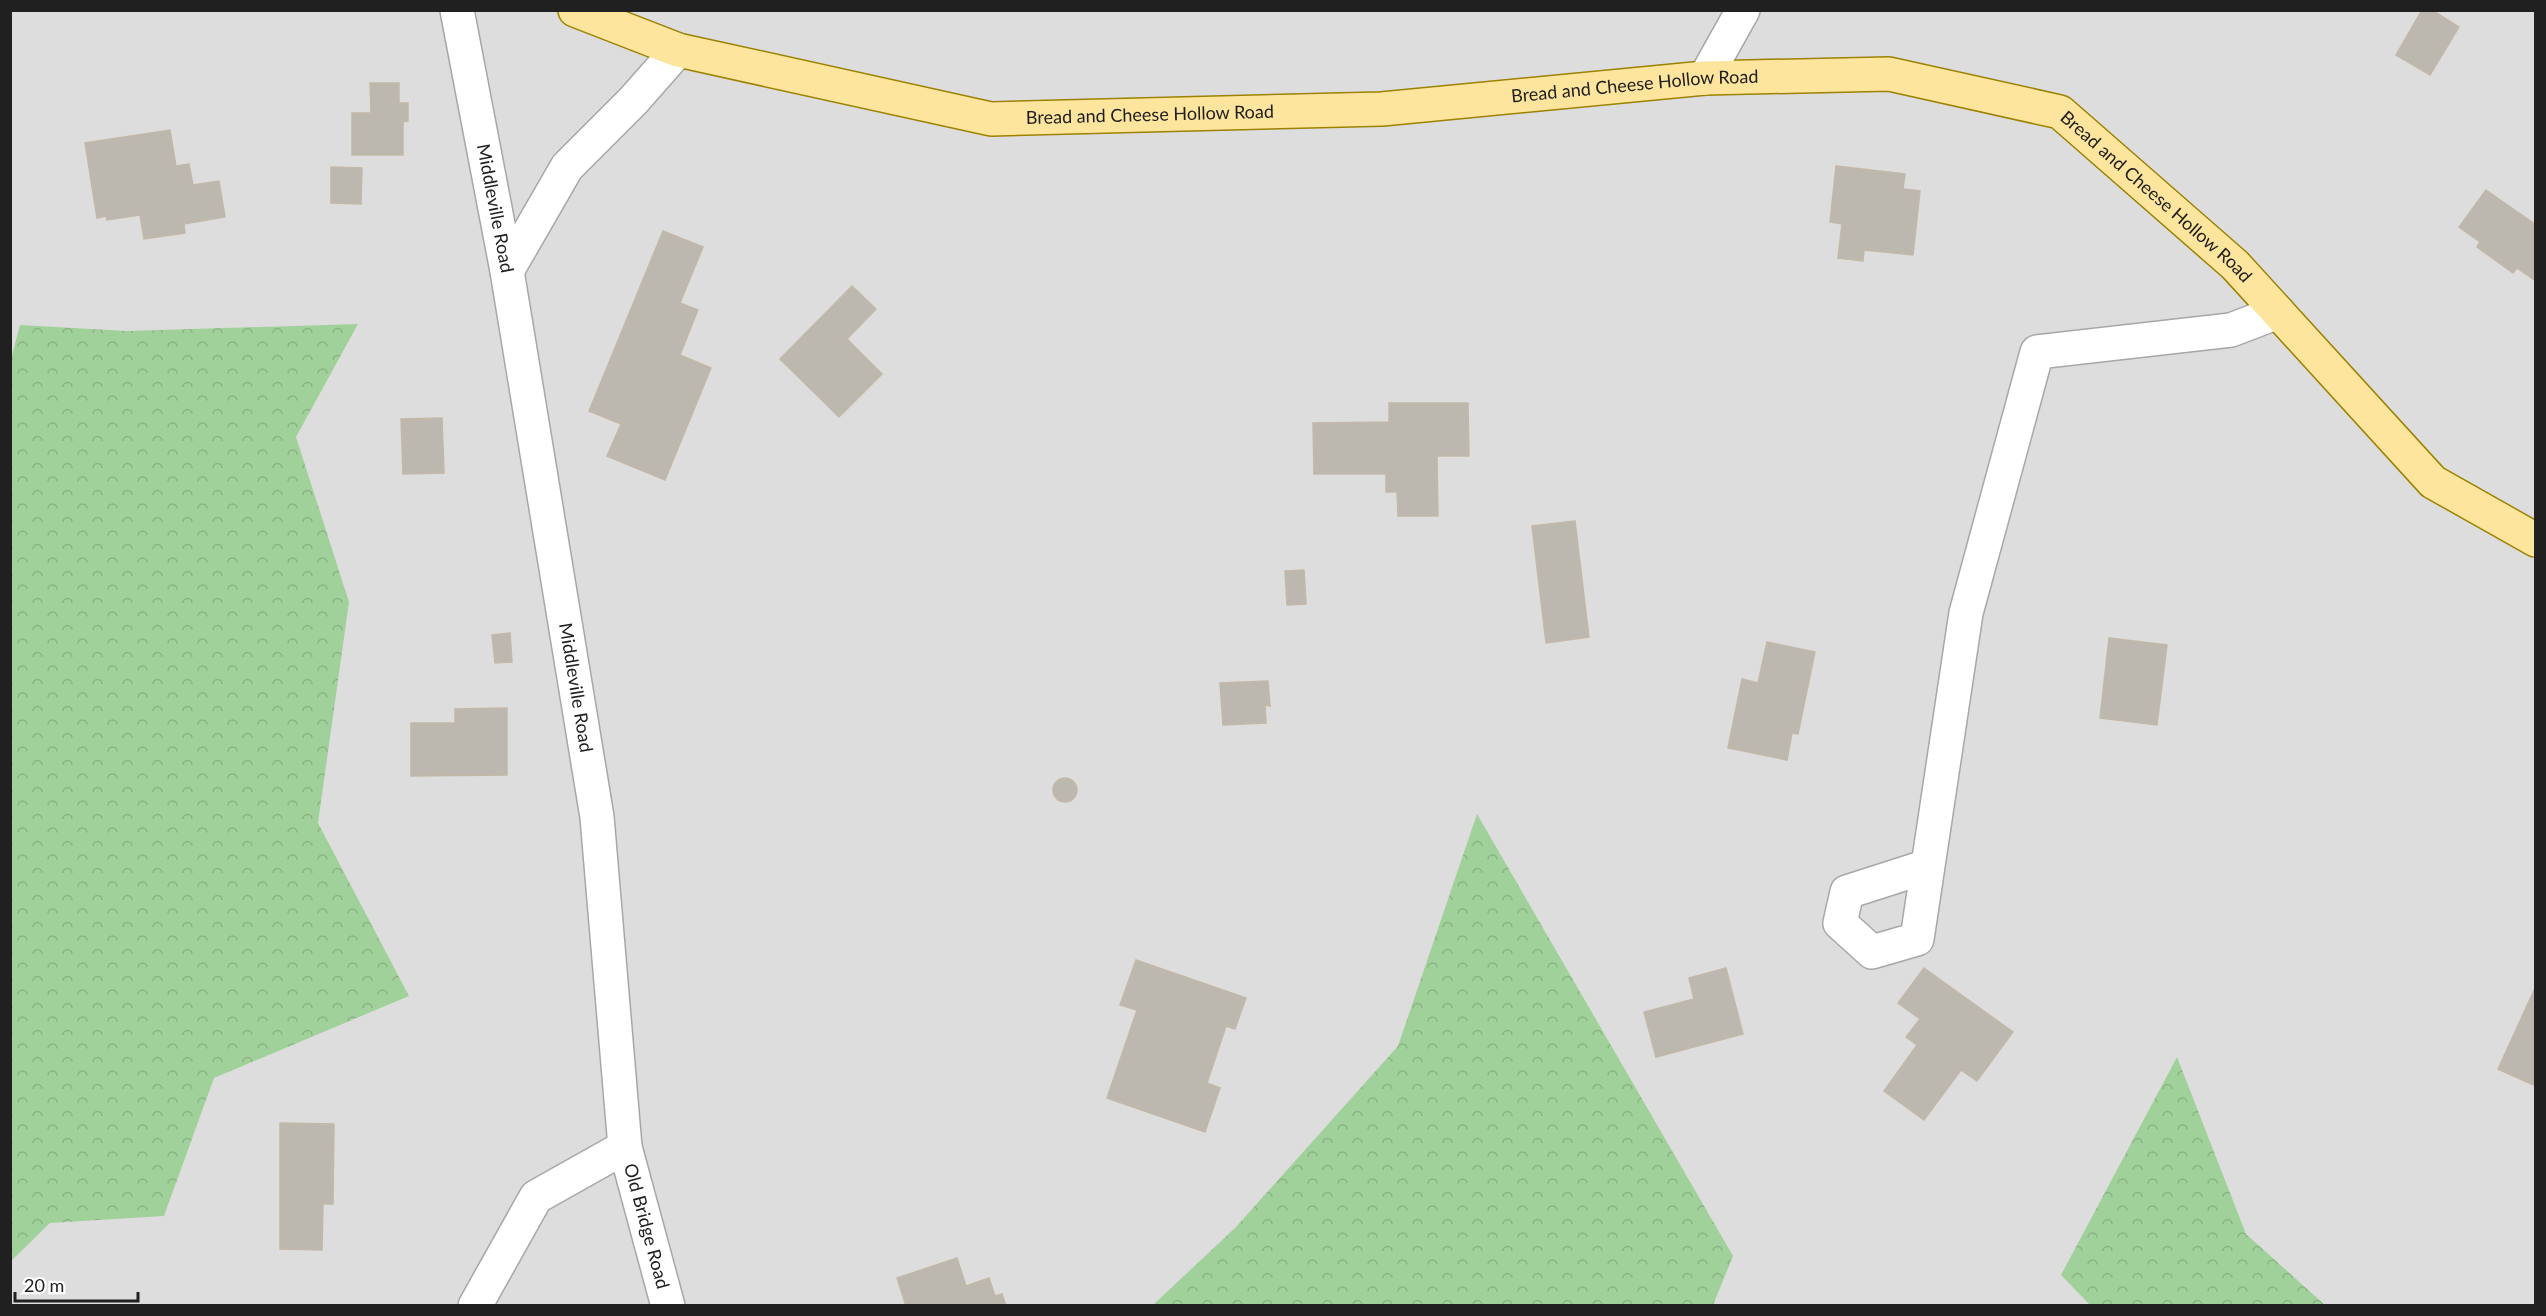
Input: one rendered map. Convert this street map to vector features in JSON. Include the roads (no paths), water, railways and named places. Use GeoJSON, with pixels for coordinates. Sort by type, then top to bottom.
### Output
{"type":"FeatureCollection","features":[{"type":"Feature","properties":{"kind":"main road","name":"Bread and Cheese Hollow Road"},"geometry":{"type":"LineString","coordinates":[[575,10],[678,50],[991,119],[1382,109],[1705,78],[1888,74],[2060,112],[2235,265],[2433,482],[2535,540]]}},
{"type":"Feature","properties":{"kind":"street","name":"Middleville Road"},"geometry":{"type":"LineString","coordinates":[[456,10],[507,271],[597,817],[625,1147]]}},
{"type":"Feature","properties":{"kind":"street"},"geometry":{"type":"LineString","coordinates":[[1705,78],[1743,10]]}},
{"type":"Feature","properties":{"kind":"street"},"geometry":{"type":"LineString","coordinates":[[507,271],[567,167],[633,101],[678,50]]}},
{"type":"Feature","properties":{"kind":"street"},"geometry":{"type":"LineString","coordinates":[[1928,866],[1966,613],[2037,352],[2231,330],[2278,312]]}},
{"type":"Feature","properties":{"kind":"street"},"geometry":{"type":"LineString","coordinates":[[475,1305],[536,1197],[625,1147]]}},
{"type":"Feature","properties":{"kind":"street","name":"Old Bridge Road"},"geometry":{"type":"LineString","coordinates":[[625,1147],[668,1305]]}}]}
